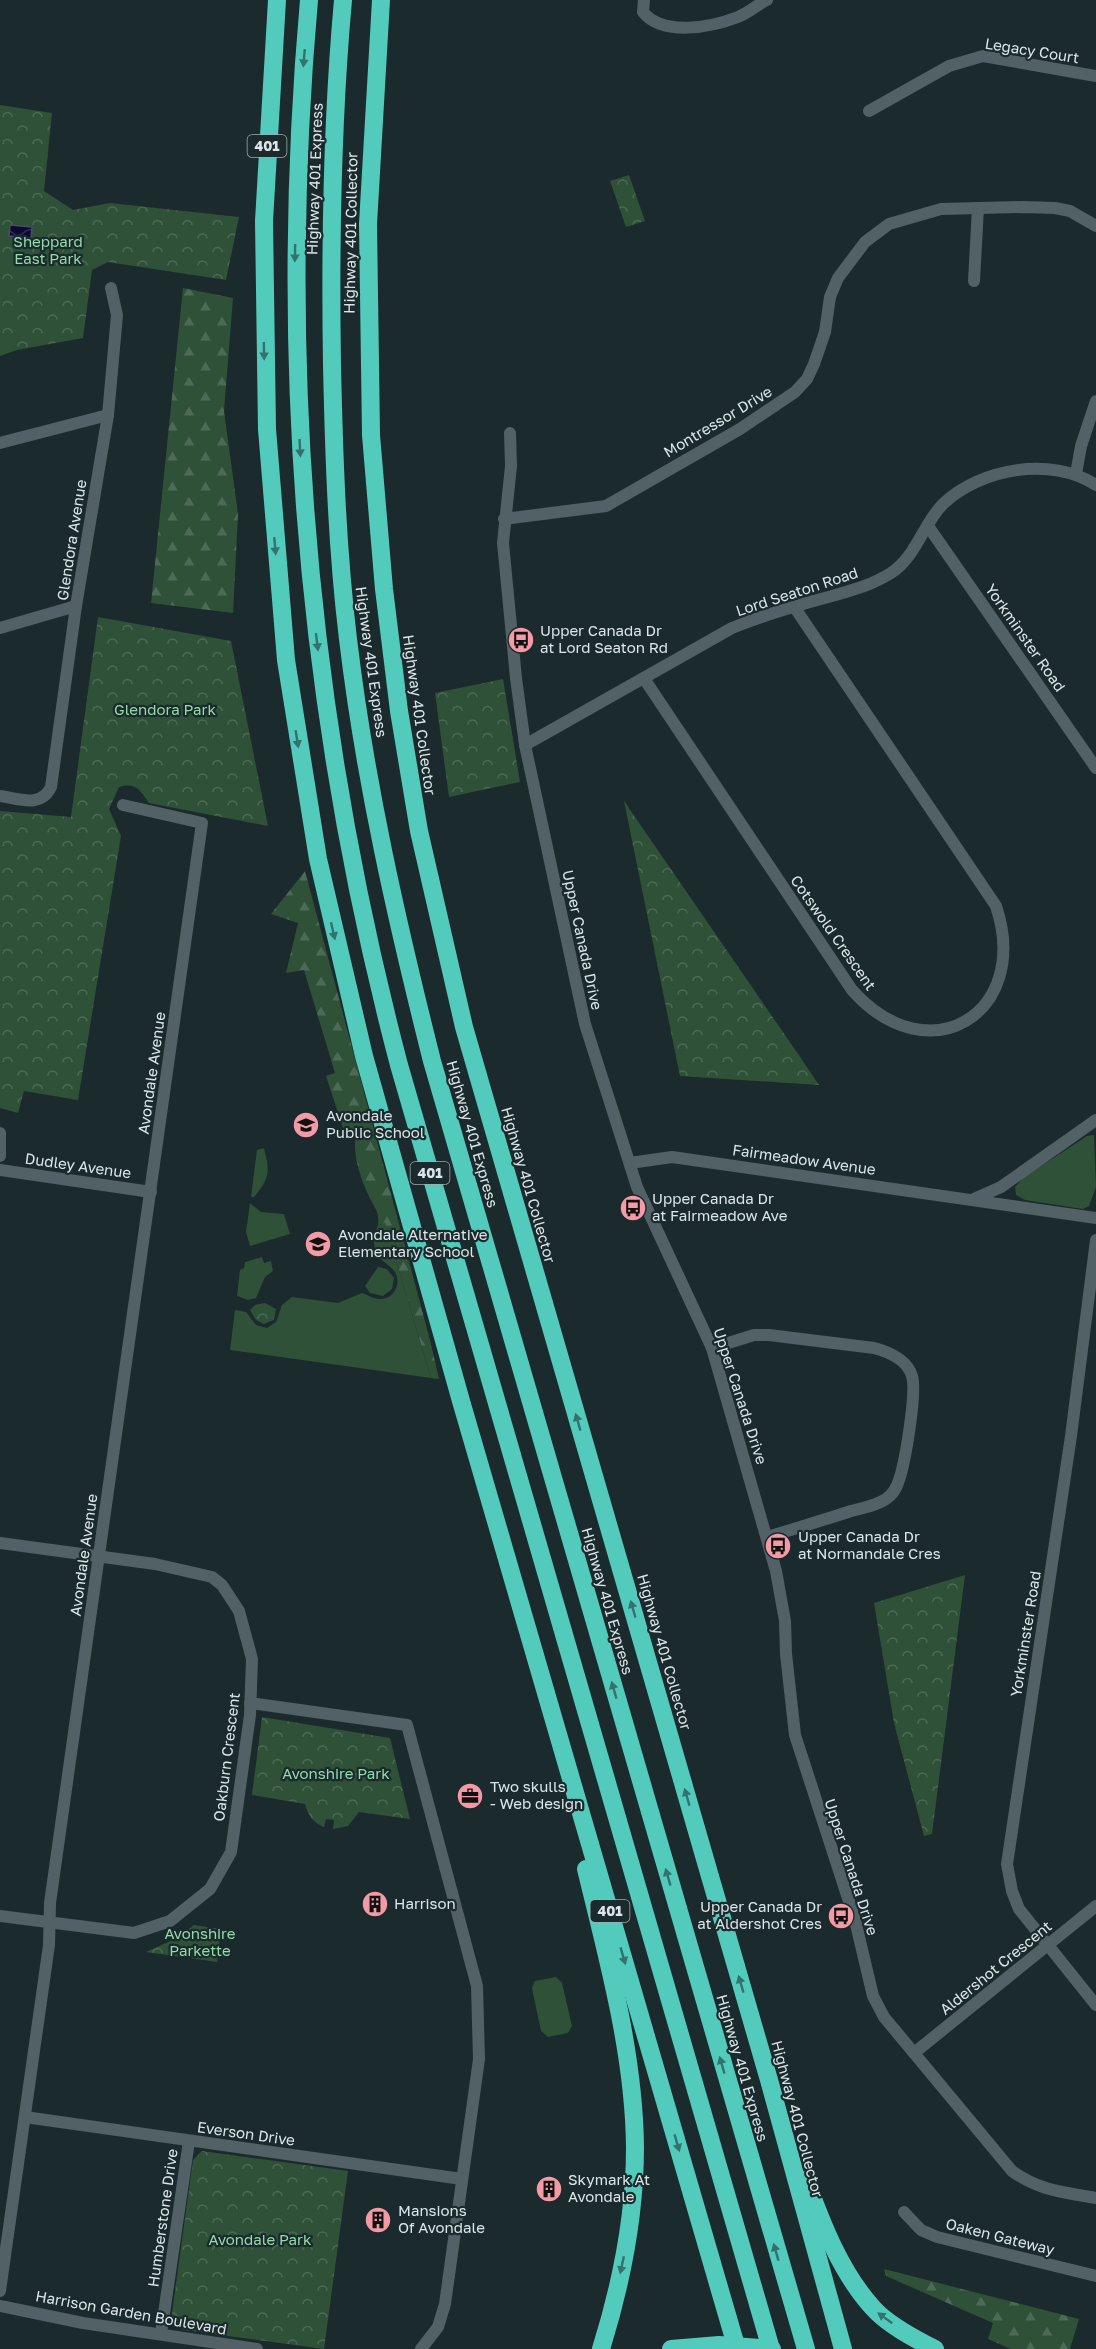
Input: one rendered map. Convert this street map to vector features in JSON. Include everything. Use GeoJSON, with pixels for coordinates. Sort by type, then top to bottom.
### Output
{"type":"FeatureCollection","features":[{"type":"Feature","properties":{"kind":"highway"},"geometry":{"type":"LineString","coordinates":[[264,292],[255,149],[265,0]]}},
{"type":"Feature","properties":{"kind":"highway","name":"401"},"geometry":{"type":"LineString","coordinates":[[277,0],[267,148],[264,292],[267,429],[279,589],[293,710],[318,859],[364,1056],[737,2349]]}},
{"type":"Feature","properties":{"kind":"highway","name":"Highway 401 Express"},"geometry":{"type":"LineString","coordinates":[[309,0],[300,111],[296,230],[299,430],[307,552],[320,671],[349,850],[379,988],[405,1085],[771,2349]]}},
{"type":"Feature","properties":{"kind":"highway","name":"Highway 401 Express"},"geometry":{"type":"LineString","coordinates":[[343,0],[336,78],[330,236],[335,508],[348,641],[373,801],[402,941],[432,1061],[806,2349]]}},
{"type":"Feature","properties":{"kind":"highway","name":"Highway 401 Collector"},"geometry":{"type":"LineString","coordinates":[[381,0],[368,224],[371,435],[385,601],[399,711],[419,831],[464,1028],[769,2080],[843,2349]]}},
{"type":"Feature","properties":{"kind":"highway"},"geometry":{"type":"LineString","coordinates":[[376,68],[388,0]]}},
{"type":"Feature","properties":{"kind":"highway"},"geometry":{"type":"LineString","coordinates":[[496,1516],[504,1579],[583,1857],[627,2058],[635,2137],[634,2177],[623,2257],[603,2349]]}},
{"type":"Feature","properties":{"kind":"highway"},"geometry":{"type":"LineString","coordinates":[[769,2080],[817,2210],[846,2270],[873,2309],[935,2349]]}},
{"type":"Feature","properties":{"kind":"highway"},"geometry":{"type":"LineString","coordinates":[[671,2349],[719,2344],[771,2349]]}},
{"type":"Feature","properties":{"kind":"street"},"geometry":{"type":"LineString","coordinates":[[644,0],[643,12],[653,22],[679,27],[698,27],[738,17],[767,0]]}},
{"type":"Feature","properties":{"kind":"street","name":"Legacy Court"},"geometry":{"type":"LineString","coordinates":[[869,111],[950,66],[982,56],[1096,76]]}},
{"type":"Feature","properties":{"kind":"street"},"geometry":{"type":"LineString","coordinates":[[974,281],[978,207]]}},
{"type":"Feature","properties":{"kind":"street","name":"Montressor Drive"},"geometry":{"type":"LineString","coordinates":[[504,519],[606,506],[769,411],[795,392],[807,380],[819,351],[831,297],[838,278],[865,242],[889,224],[930,210],[978,207],[1055,208],[1070,211],[1096,226]]}},
{"type":"Feature","properties":{"kind":"street","name":"Glendora Avenue"},"geometry":{"type":"LineString","coordinates":[[0,796],[34,802],[46,796],[51,787],[76,606],[108,414],[117,315],[111,288]]}},
{"type":"Feature","properties":{"kind":"street"},"geometry":{"type":"LineString","coordinates":[[1077,474],[1081,446],[1096,401]]}},
{"type":"Feature","properties":{"kind":"street"},"geometry":{"type":"LineString","coordinates":[[0,443],[108,414]]}},
{"type":"Feature","properties":{"kind":"street","name":"Upper Canada Drive"},"geometry":{"type":"LineString","coordinates":[[510,433],[511,466],[504,519],[504,571],[525,745],[585,1024],[637,1187],[712,1348],[768,1537],[785,1621],[792,1719],[803,1763],[855,1920],[873,1996],[884,2017],[1012,2171],[1033,2185],[1044,2189],[1096,2198]]}},
{"type":"Feature","properties":{"kind":"street","name":"Lord Seaton Road"},"geometry":{"type":"LineString","coordinates":[[525,745],[645,680],[732,628],[767,614],[795,608],[833,595],[851,593],[893,572],[913,550],[943,505],[969,485],[1002,473],[1037,470],[1077,474],[1096,485]]}},
{"type":"Feature","properties":{"kind":"street","name":"Yorkminster Road"},"geometry":{"type":"LineString","coordinates":[[928,526],[1096,768]]}},
{"type":"Feature","properties":{"kind":"street"},"geometry":{"type":"LineString","coordinates":[[0,628],[76,606]]}},
{"type":"Feature","properties":{"kind":"street","name":"Cotswold Crescent"},"geometry":{"type":"LineString","coordinates":[[645,680],[852,990],[866,1006],[897,1025],[916,1031],[952,1027],[978,1012],[1003,974],[1004,929],[996,906],[795,608]]}},
{"type":"Feature","properties":{"kind":"street","name":"Avondale Avenue"},"geometry":{"type":"LineString","coordinates":[[0,2291],[98,1557],[202,823],[123,805]]}},
{"type":"Feature","properties":{"kind":"street"},"geometry":{"type":"LineString","coordinates":[[973,1199],[1001,1187],[1096,1120]]}},
{"type":"Feature","properties":{"kind":"street"},"geometry":{"type":"LineString","coordinates":[[0,1133],[0,1156]]}},
{"type":"Feature","properties":{"kind":"street","name":"Fairmeadow Avenue"},"geometry":{"type":"LineString","coordinates":[[630,1163],[672,1157],[1096,1218]]}},
{"type":"Feature","properties":{"kind":"street","name":"Dudley Avenue"},"geometry":{"type":"LineString","coordinates":[[0,1170],[151,1192]]}},
{"type":"Feature","properties":{"kind":"street","name":"Yorkminster Road"},"geometry":{"type":"LineString","coordinates":[[1096,1240],[1070,1447],[1007,1864],[1012,1891],[1019,1909],[1096,2006]]}},
{"type":"Feature","properties":{"kind":"street"},"geometry":{"type":"LineString","coordinates":[[712,1348],[748,1336],[769,1335],[874,1348],[889,1352],[899,1358],[908,1367],[912,1377],[914,1389],[907,1441],[900,1479],[894,1491],[876,1503],[768,1537]]}},
{"type":"Feature","properties":{"kind":"street","name":"Oakburn Crescent"},"geometry":{"type":"LineString","coordinates":[[0,1543],[182,1568],[212,1577],[222,1585],[239,1611],[252,1659],[250,1703],[231,1852],[210,1889],[170,1921],[134,1933],[0,1916]]}},
{"type":"Feature","properties":{"kind":"street"},"geometry":{"type":"LineString","coordinates":[[250,1703],[407,1725],[477,1986],[479,2059],[442,2317],[435,2332],[422,2349]]}},
{"type":"Feature","properties":{"kind":"street","name":"Aldershot Crescent"},"geometry":{"type":"LineString","coordinates":[[914,2053],[1096,1906]]}},
{"type":"Feature","properties":{"kind":"street","name":"Everson Drive"},"geometry":{"type":"LineString","coordinates":[[25,2117],[462,2179]]}},
{"type":"Feature","properties":{"kind":"street","name":"Humberstone Drive"},"geometry":{"type":"LineString","coordinates":[[161,2334],[189,2141]]}},
{"type":"Feature","properties":{"kind":"street","name":"Oaken Gateway"},"geometry":{"type":"LineString","coordinates":[[904,2212],[921,2230],[938,2237],[1096,2276]]}},
{"type":"Feature","properties":{"kind":"street","name":"Harrison Garden Boulevard"},"geometry":{"type":"LineString","coordinates":[[0,2306],[83,2323],[258,2349]]}},
{"type":"Feature","properties":{"kind":"green space","name":"Sheppard East Park"},"geometry":{"type":"Polygon","coordinates":[[[0,105],[52,113],[44,191],[73,210],[110,203],[239,217],[226,280],[108,262],[92,270],[83,338],[17,350],[0,356],[0,105]]]}},
{"type":"Feature","properties":{"kind":"green space"},"geometry":{"type":"Polygon","coordinates":[[[629,175],[645,221],[626,227],[610,181],[629,175]]]}},
{"type":"Feature","properties":{"kind":"green space"},"geometry":{"type":"Polygon","coordinates":[[[183,288],[233,298],[224,411],[238,514],[233,613],[151,603],[183,288]]]}},
{"type":"Feature","properties":{"kind":"green space","name":"Glendora Park"},"geometry":{"type":"Polygon","coordinates":[[[98,617],[231,641],[268,826],[149,803],[134,786],[119,787],[109,809],[121,836],[78,1100],[24,1091],[18,1113],[0,1108],[0,811],[71,817],[98,617]]]}},
{"type":"Feature","properties":{"kind":"green space"},"geometry":{"type":"Polygon","coordinates":[[[503,679],[520,782],[449,797],[435,693],[503,679]]]}},
{"type":"Feature","properties":{"kind":"green space"},"geometry":{"type":"Polygon","coordinates":[[[624,801],[796,1051],[819,1085],[680,1076],[624,801]]]}},
{"type":"Feature","properties":{"kind":"green space"},"geometry":{"type":"Polygon","coordinates":[[[305,871],[439,1379],[431,1378],[385,1223],[378,1225],[377,1212],[362,1180],[356,1157],[356,1134],[346,1137],[326,1076],[335,1073],[304,970],[286,973],[298,923],[271,914],[305,871]]]}},
{"type":"Feature","properties":{"kind":"green space"},"geometry":{"type":"Polygon","coordinates":[[[1094,1135],[1096,1187],[1089,1206],[1083,1209],[1025,1200],[1016,1195],[1015,1187],[1023,1178],[1087,1136],[1094,1135]]]}},
{"type":"Feature","properties":{"kind":"green space"},"geometry":{"type":"Polygon","coordinates":[[[264,1148],[268,1169],[266,1179],[254,1197],[251,1197],[257,1150],[264,1148]]]}},
{"type":"Feature","properties":{"kind":"green space"},"geometry":{"type":"Polygon","coordinates":[[[250,1203],[261,1212],[284,1214],[290,1234],[250,1246],[246,1232],[250,1203]]]}},
{"type":"Feature","properties":{"kind":"green space"},"geometry":{"type":"Polygon","coordinates":[[[385,1223],[431,1378],[230,1350],[235,1310],[246,1312],[256,1325],[267,1328],[276,1322],[282,1305],[292,1297],[338,1303],[362,1293],[373,1298],[389,1297],[397,1286],[397,1277],[393,1269],[382,1261],[374,1245],[378,1225],[385,1223]]]}},
{"type":"Feature","properties":{"kind":"green space"},"geometry":{"type":"Polygon","coordinates":[[[262,1257],[264,1263],[271,1261],[273,1271],[265,1277],[256,1298],[248,1300],[237,1296],[240,1270],[244,1268],[245,1262],[262,1257]]]}},
{"type":"Feature","properties":{"kind":"green space"},"geometry":{"type":"Polygon","coordinates":[[[378,1267],[387,1269],[394,1278],[392,1289],[383,1296],[370,1293],[365,1286],[378,1267]]]}},
{"type":"Feature","properties":{"kind":"green space"},"geometry":{"type":"Polygon","coordinates":[[[265,1303],[276,1309],[274,1320],[264,1324],[256,1320],[250,1310],[255,1305],[265,1303]]]}},
{"type":"Feature","properties":{"kind":"green space"},"geometry":{"type":"Polygon","coordinates":[[[965,1575],[932,1834],[924,1836],[894,1723],[874,1603],[965,1575]]]}},
{"type":"Feature","properties":{"kind":"green space","name":"Avonshire Park"},"geometry":{"type":"Polygon","coordinates":[[[262,1717],[390,1738],[410,1819],[359,1812],[348,1826],[333,1829],[334,1820],[326,1819],[324,1827],[320,1825],[312,1818],[305,1804],[252,1795],[262,1717]]]}},
{"type":"Feature","properties":{"kind":"green space","name":"Avonshire Parkette"},"geometry":{"type":"Polygon","coordinates":[[[194,1925],[221,1929],[217,1962],[146,1952],[175,1939],[194,1925]]]}},
{"type":"Feature","properties":{"kind":"green space"},"geometry":{"type":"Polygon","coordinates":[[[556,1977],[562,1983],[572,2026],[568,2033],[548,2037],[541,2031],[532,1988],[535,1981],[556,1977]]]}},
{"type":"Feature","properties":{"kind":"green space","name":"Avondale Park"},"geometry":{"type":"Polygon","coordinates":[[[202,2151],[348,2171],[324,2349],[184,2330],[173,2323],[172,2313],[193,2160],[202,2151]]]}},
{"type":"Feature","properties":{"kind":"green space"},"geometry":{"type":"Polygon","coordinates":[[[884,2269],[1079,2319],[1070,2349],[1011,2349],[988,2339],[993,2323],[886,2276],[884,2269]]]}},
{"type":"Feature","properties":{"kind":"water"},"geometry":{"type":"Polygon","coordinates":[[[10,225],[32,227],[31,238],[9,236],[10,225]]]}},
{"type":"Feature","properties":{"kind":"place","name":"Upper Canada Dr at Lord Seaton Rd"},"geometry":{"type":"Point","coordinates":[521,640]}},
{"type":"Feature","properties":{"kind":"place","name":"Avondale Public School"},"geometry":{"type":"Point","coordinates":[306,1125]}},
{"type":"Feature","properties":{"kind":"place","name":"Upper Canada Dr at Fairmeadow Ave"},"geometry":{"type":"Point","coordinates":[633,1208]}},
{"type":"Feature","properties":{"kind":"place","name":"Avondale Alternative Elementary School"},"geometry":{"type":"Point","coordinates":[318,1244]}},
{"type":"Feature","properties":{"kind":"place","name":"Upper Canada Dr at Normandale Cres"},"geometry":{"type":"Point","coordinates":[778,1546]}},
{"type":"Feature","properties":{"kind":"place","name":"Two skulls - Web design"},"geometry":{"type":"Point","coordinates":[470,1796]}},
{"type":"Feature","properties":{"kind":"place","name":"Harrison"},"geometry":{"type":"Point","coordinates":[375,1904]}},
{"type":"Feature","properties":{"kind":"place","name":"Upper Canada Dr at Aldershot Cres"},"geometry":{"type":"Point","coordinates":[841,1916]}},
{"type":"Feature","properties":{"kind":"place","name":"Skymark At Avondale"},"geometry":{"type":"Point","coordinates":[549,2189]}},
{"type":"Feature","properties":{"kind":"place","name":"Mansions Of Avondale"},"geometry":{"type":"Point","coordinates":[378,2220]}}]}
